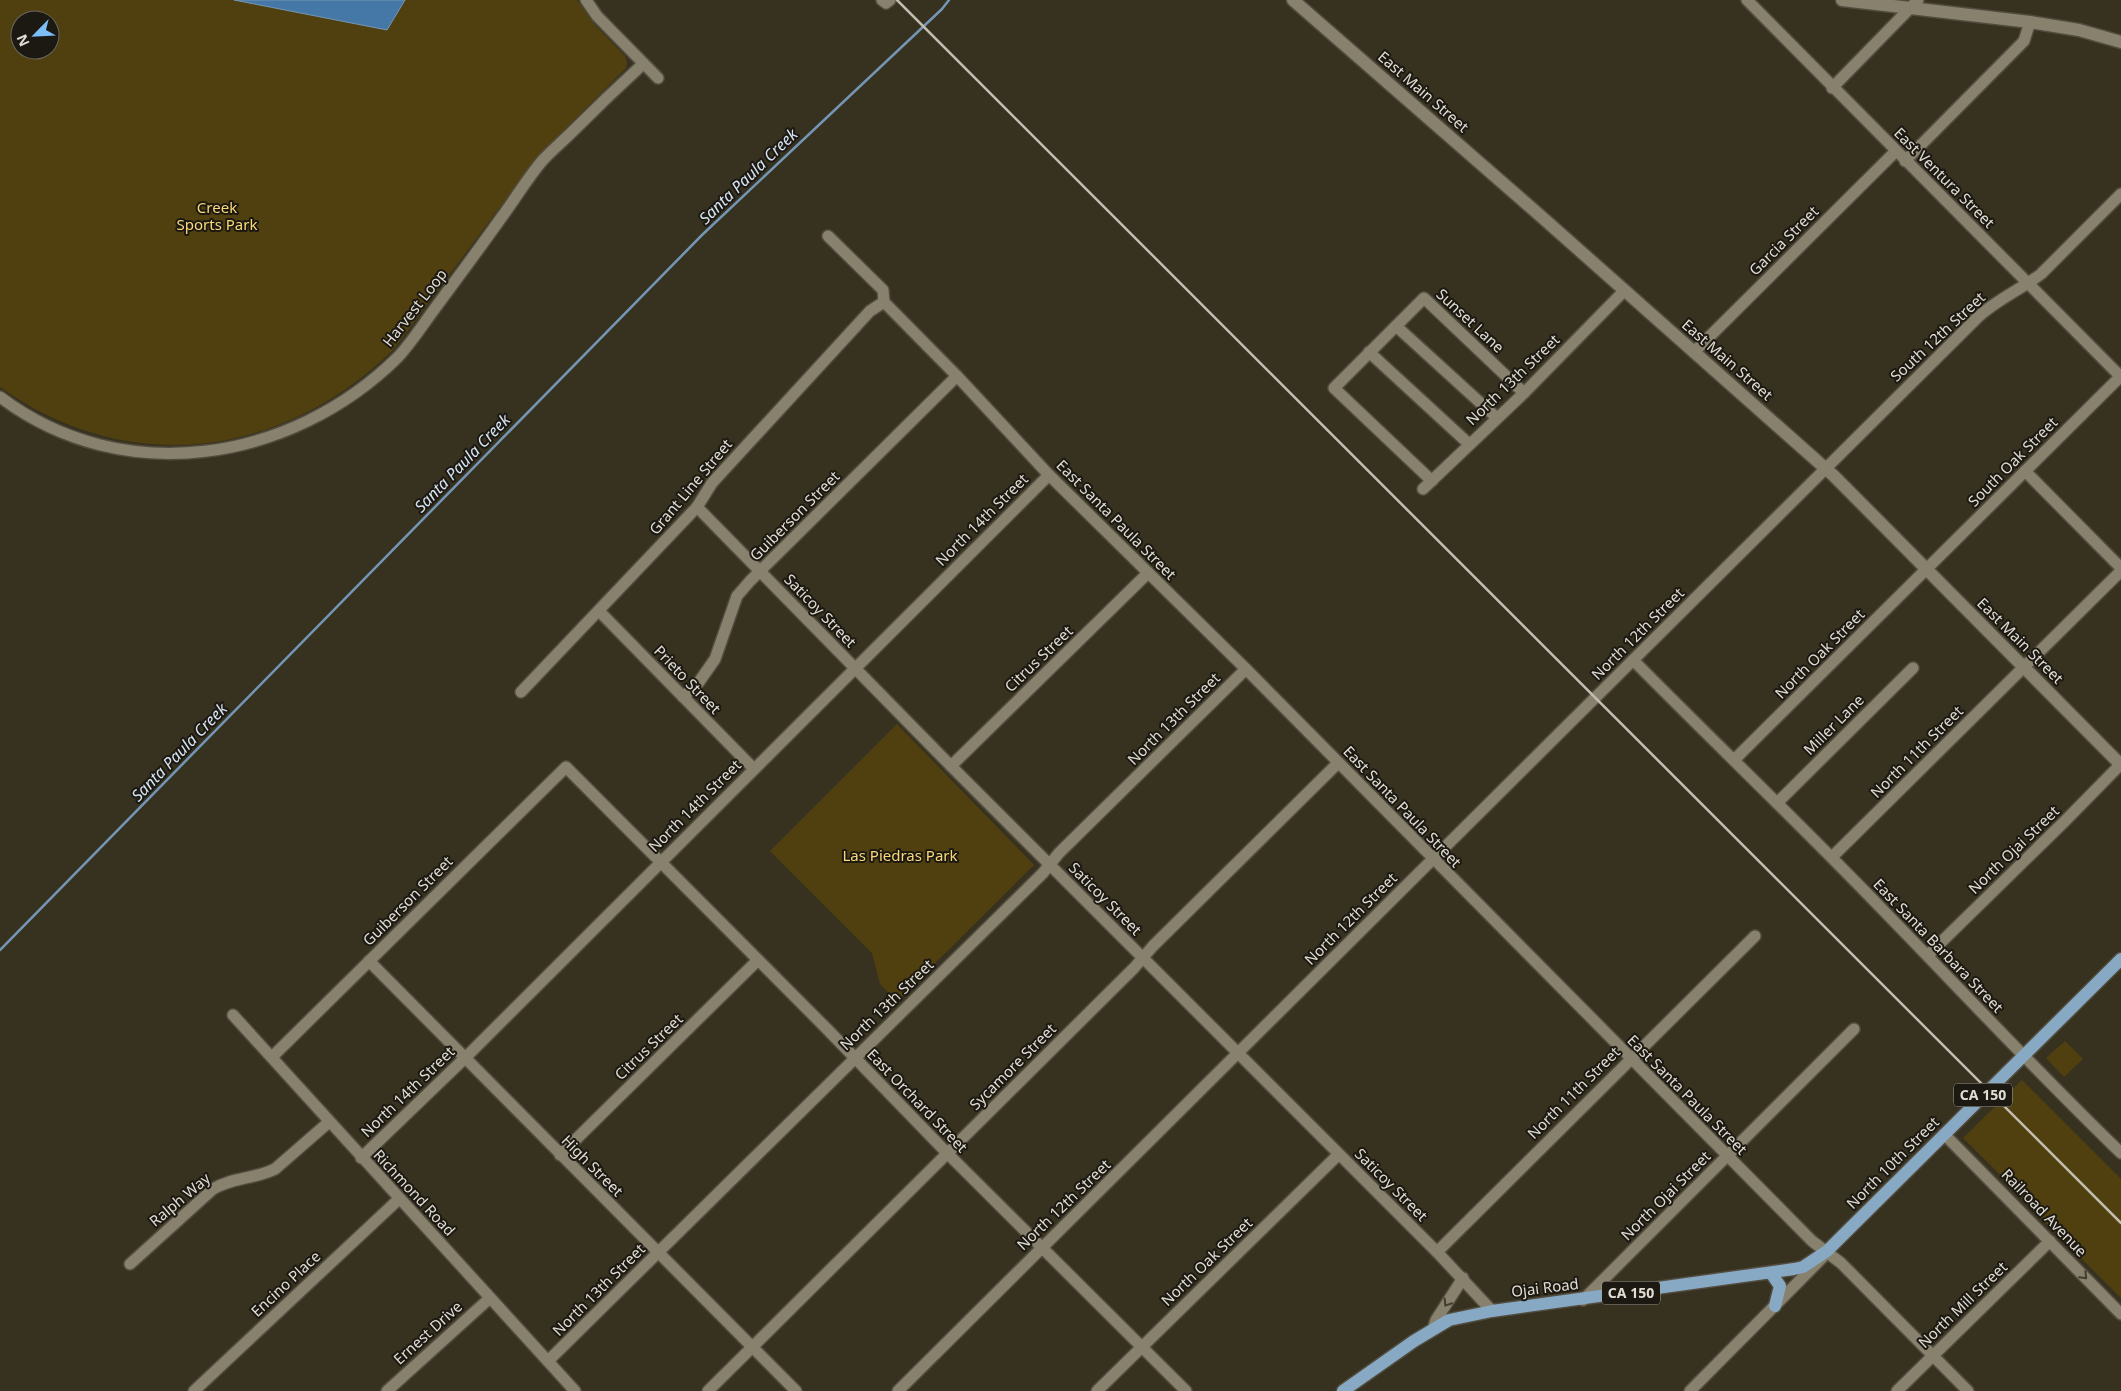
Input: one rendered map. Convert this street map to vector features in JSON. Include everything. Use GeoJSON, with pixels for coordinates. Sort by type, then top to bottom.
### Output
{"type":"FeatureCollection","features":[{"type":"Feature","properties":{"kind":"main road","name":"North 10th Street"},"geometry":{"type":"LineString","coordinates":[[1827,1251],[2121,959]]}},
{"type":"Feature","properties":{"kind":"main road","name":"Ojai Road"},"geometry":{"type":"LineString","coordinates":[[1343,1391],[1433,1329],[1450,1320],[1492,1311],[1771,1273],[1804,1266],[1827,1251]]}},
{"type":"Feature","properties":{"kind":"main road"},"geometry":{"type":"LineString","coordinates":[[1771,1273],[1780,1286],[1775,1306]]}},
{"type":"Feature","properties":{"kind":"street"},"geometry":{"type":"LineString","coordinates":[[586,0],[597,16],[658,78]]}},
{"type":"Feature","properties":{"kind":"street","name":"East Main Street"},"geometry":{"type":"LineString","coordinates":[[1293,0],[1825,469],[2121,764]]}},
{"type":"Feature","properties":{"kind":"street","name":"East Ventura Street"},"geometry":{"type":"LineString","coordinates":[[1747,0],[1832,88],[2121,376]]}},
{"type":"Feature","properties":{"kind":"street"},"geometry":{"type":"LineString","coordinates":[[1842,0],[1914,4],[2079,30],[2121,42]]}},
{"type":"Feature","properties":{"kind":"street"},"geometry":{"type":"LineString","coordinates":[[1832,88],[1914,4]]}},
{"type":"Feature","properties":{"kind":"street"},"geometry":{"type":"LineString","coordinates":[[1905,161],[2024,41],[2030,22]]}},
{"type":"Feature","properties":{"kind":"street","name":"Harvest Loop"},"geometry":{"type":"LineString","coordinates":[[0,397],[41,422],[84,440],[123,449],[155,453],[208,452],[250,444],[277,435],[319,416],[361,388],[399,355],[542,161],[643,64]]}},
{"type":"Feature","properties":{"kind":"street","name":"Garcia Street"},"geometry":{"type":"LineString","coordinates":[[1694,352],[1896,151]]}},
{"type":"Feature","properties":{"kind":"street","name":"South 12th Street"},"geometry":{"type":"LineString","coordinates":[[1825,469],[1989,307],[2041,274],[2121,194]]}},
{"type":"Feature","properties":{"kind":"street","name":"East Santa Paula Street"},"geometry":{"type":"LineString","coordinates":[[828,236],[883,290],[884,302],[957,376],[1049,475],[1246,669],[1432,860],[1812,1241],[1841,1263],[1968,1391]]}},
{"type":"Feature","properties":{"kind":"street","name":"North 13th Street"},"geometry":{"type":"LineString","coordinates":[[1422,489],[1524,393],[1624,291]]}},
{"type":"Feature","properties":{"kind":"street","name":"Sunset Lane"},"geometry":{"type":"LineString","coordinates":[[1396,326],[1424,298],[1524,393]]}},
{"type":"Feature","properties":{"kind":"street","name":"Grant Line Street"},"geometry":{"type":"LineString","coordinates":[[520,692],[697,507],[712,483],[870,311],[884,302]]}},
{"type":"Feature","properties":{"kind":"street"},"geometry":{"type":"LineString","coordinates":[[1432,481],[1334,388],[1396,326],[1498,418]]}},
{"type":"Feature","properties":{"kind":"street"},"geometry":{"type":"LineString","coordinates":[[1369,352],[1469,444]]}},
{"type":"Feature","properties":{"kind":"street","name":"Guiberson Street"},"geometry":{"type":"LineString","coordinates":[[683,697],[699,682],[715,659],[737,596],[957,376]]}},
{"type":"Feature","properties":{"kind":"street","name":"South Oak Street"},"geometry":{"type":"LineString","coordinates":[[1926,569],[2121,376]]}},
{"type":"Feature","properties":{"kind":"street","name":"North 12th Street"},"geometry":{"type":"LineString","coordinates":[[898,1391],[1825,469]]}},
{"type":"Feature","properties":{"kind":"street"},"geometry":{"type":"LineString","coordinates":[[2025,471],[2121,570]]}},
{"type":"Feature","properties":{"kind":"street","name":"North 14th Street"},"geometry":{"type":"LineString","coordinates":[[361,1158],[465,1058],[1049,475]]}},
{"type":"Feature","properties":{"kind":"street","name":"Saticoy Street"},"geometry":{"type":"LineString","coordinates":[[697,507],[1237,1054],[1463,1278],[1492,1311]]}},
{"type":"Feature","properties":{"kind":"street","name":"North Oak Street"},"geometry":{"type":"LineString","coordinates":[[1734,760],[1926,569]]}},
{"type":"Feature","properties":{"kind":"street","name":"North 11th Street"},"geometry":{"type":"LineString","coordinates":[[1832,857],[2121,570]]}},
{"type":"Feature","properties":{"kind":"street","name":"Citrus Street"},"geometry":{"type":"LineString","coordinates":[[951,766],[1148,573]]}},
{"type":"Feature","properties":{"kind":"street","name":"Prieto Street"},"geometry":{"type":"LineString","coordinates":[[599,611],[754,769]]}},
{"type":"Feature","properties":{"kind":"street","name":"East Santa Barbara Street"},"geometry":{"type":"LineString","coordinates":[[1633,660],[1832,857],[1928,955],[2022,1056],[2121,1153]]}},
{"type":"Feature","properties":{"kind":"street","name":"Miller Lane"},"geometry":{"type":"LineString","coordinates":[[1777,803],[1913,668]]}},
{"type":"Feature","properties":{"kind":"street","name":"North 13th Street"},"geometry":{"type":"LineString","coordinates":[[548,1362],[1246,669]]}},
{"type":"Feature","properties":{"kind":"street","name":"Sycamore Street"},"geometry":{"type":"LineString","coordinates":[[708,1391],[1338,763]]}},
{"type":"Feature","properties":{"kind":"street","name":"North Ojai Street"},"geometry":{"type":"LineString","coordinates":[[1928,955],[2121,764]]}},
{"type":"Feature","properties":{"kind":"street","name":"Guiberson Street"},"geometry":{"type":"LineString","coordinates":[[272,1057],[566,767]]}},
{"type":"Feature","properties":{"kind":"street","name":"East Orchard Street"},"geometry":{"type":"LineString","coordinates":[[566,767],[947,1153],[1186,1391]]}},
{"type":"Feature","properties":{"kind":"street","name":"North 11th Street"},"geometry":{"type":"LineString","coordinates":[[1437,1252],[1630,1058],[1755,936]]}},
{"type":"Feature","properties":{"kind":"street","name":"Citrus Street"},"geometry":{"type":"LineString","coordinates":[[560,1155],[758,960]]}},
{"type":"Feature","properties":{"kind":"street","name":"High Street"},"geometry":{"type":"LineString","coordinates":[[369,961],[796,1391]]}},
{"type":"Feature","properties":{"kind":"street","name":"Richmond Road"},"geometry":{"type":"LineString","coordinates":[[233,1014],[361,1158],[575,1391]]}},
{"type":"Feature","properties":{"kind":"street","name":"North Ojai Street"},"geometry":{"type":"LineString","coordinates":[[1583,1300],[1854,1029]]}},
{"type":"Feature","properties":{"kind":"street","name":"Ralph Way"},"geometry":{"type":"LineString","coordinates":[[130,1264],[213,1189],[228,1181],[267,1173],[275,1169],[329,1122]]}},
{"type":"Feature","properties":{"kind":"street","name":"Railroad Avenue"},"geometry":{"type":"LineString","coordinates":[[1944,1134],[2121,1314]]}},
{"type":"Feature","properties":{"kind":"street","name":"North Oak Street"},"geometry":{"type":"LineString","coordinates":[[1097,1391],[1338,1155]]}},
{"type":"Feature","properties":{"kind":"street","name":"Encino Place"},"geometry":{"type":"LineString","coordinates":[[194,1391],[400,1199]]}},
{"type":"Feature","properties":{"kind":"street","name":"North Mill Street"},"geometry":{"type":"LineString","coordinates":[[1897,1391],[2050,1241]]}},
{"type":"Feature","properties":{"kind":"street","name":"North 10th Street"},"geometry":{"type":"LineString","coordinates":[[1690,1391],[1818,1264],[1827,1251]]}},
{"type":"Feature","properties":{"kind":"street"},"geometry":{"type":"LineString","coordinates":[[1433,1329],[1436,1320],[1463,1278]]}},
{"type":"Feature","properties":{"kind":"street","name":"Ernest Drive"},"geometry":{"type":"LineString","coordinates":[[387,1391],[490,1298]]}},
{"type":"Feature","properties":{"kind":"green space","name":"Creek Sports Park"},"geometry":{"type":"Polygon","coordinates":[[[0,0],[577,0],[595,25],[625,56],[626,68],[538,156],[394,349],[350,386],[304,414],[255,433],[204,443],[152,444],[100,435],[49,416],[0,387],[0,0]]]}},
{"type":"Feature","properties":{"kind":"green space","name":"Las Piedras Park"},"geometry":{"type":"Polygon","coordinates":[[[897,724],[1034,865],[897,1001],[880,984],[872,953],[770,851],[897,724]]]}},
{"type":"Feature","properties":{"kind":"green space"},"geometry":{"type":"Polygon","coordinates":[[[2065,1041],[2083,1059],[2064,1077],[2046,1058],[2065,1041]]]}},
{"type":"Feature","properties":{"kind":"green space"},"geometry":{"type":"Polygon","coordinates":[[[2022,1080],[2121,1179],[2121,1298],[1963,1138],[2022,1080]]]}},
{"type":"Feature","properties":{"kind":"water"},"geometry":{"type":"Polygon","coordinates":[[[234,0],[405,0],[387,30],[234,0]]]}},
{"type":"Feature","properties":{"kind":"waterway","name":"Santa Paula Creek"},"geometry":{"type":"LineString","coordinates":[[0,950],[702,235],[942,9],[949,0]]}},
{"type":"Feature","properties":{"kind":"railway"},"geometry":{"type":"LineString","coordinates":[[897,0],[2121,1223]]}}]}
